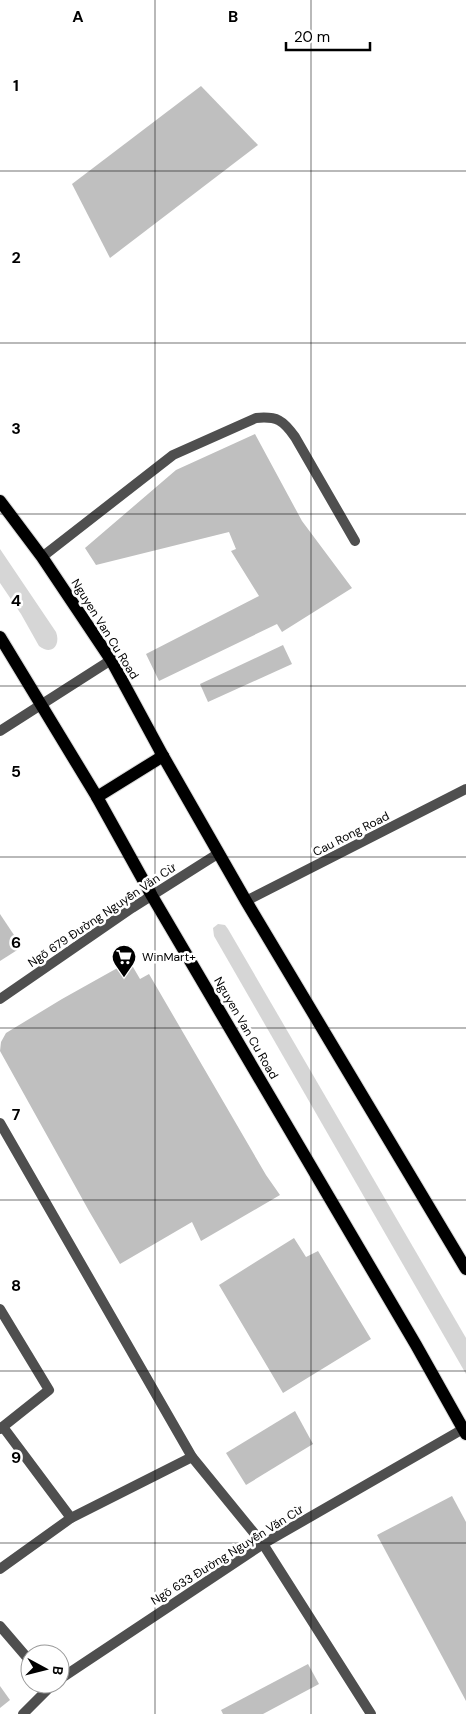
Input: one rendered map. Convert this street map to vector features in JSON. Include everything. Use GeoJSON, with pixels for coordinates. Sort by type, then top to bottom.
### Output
{"type":"FeatureCollection","features":[{"type":"Feature","properties":{"kind":"main road","name":"Nguyen Van Cu Road"},"geometry":{"type":"LineString","coordinates":[[0,501],[42,557],[111,660],[163,756],[246,901],[466,1268]]}},
{"type":"Feature","properties":{"kind":"main road","name":"Nguyen Van Cu Road"},"geometry":{"type":"LineString","coordinates":[[0,637],[97,797],[152,896],[465,1430]]}},
{"type":"Feature","properties":{"kind":"main road"},"geometry":{"type":"LineString","coordinates":[[97,797],[163,756]]}},
{"type":"Feature","properties":{"kind":"street"},"geometry":{"type":"LineString","coordinates":[[42,557],[173,455],[256,418],[271,416],[285,424],[296,437],[355,541]]}},
{"type":"Feature","properties":{"kind":"street"},"geometry":{"type":"LineString","coordinates":[[0,731],[111,660]]}},
{"type":"Feature","properties":{"kind":"street","name":"Cau Rong Road"},"geometry":{"type":"LineString","coordinates":[[246,901],[466,789]]}},
{"type":"Feature","properties":{"kind":"street","name":"Ngõ 679 Đường Nguyễn Văn Cừ"},"geometry":{"type":"LineString","coordinates":[[0,999],[152,896],[219,854]]}},
{"type":"Feature","properties":{"kind":"street"},"geometry":{"type":"LineString","coordinates":[[0,1123],[192,1457],[263,1544],[371,1714]]}},
{"type":"Feature","properties":{"kind":"street"},"geometry":{"type":"LineString","coordinates":[[0,1309],[49,1390],[2,1428],[71,1518]]}},
{"type":"Feature","properties":{"kind":"street","name":"Ngõ 633 Đường Nguyễn Văn Cừ"},"geometry":{"type":"LineString","coordinates":[[70,1672],[263,1544],[465,1430]]}},
{"type":"Feature","properties":{"kind":"street"},"geometry":{"type":"LineString","coordinates":[[0,1569],[71,1518],[192,1457]]}},
{"type":"Feature","properties":{"kind":"street"},"geometry":{"type":"LineString","coordinates":[[0,1626],[20,1650]]}},
{"type":"Feature","properties":{"kind":"street"},"geometry":{"type":"LineString","coordinates":[[23,1714],[42,1694]]}},
{"type":"Feature","properties":{"kind":"shaded area"},"geometry":{"type":"Polygon","coordinates":[[[0,549],[56,632],[57,641],[54,648],[48,650],[39,646],[21,614],[0,583],[0,549]]]}},
{"type":"Feature","properties":{"kind":"shaded area"},"geometry":{"type":"Polygon","coordinates":[[[218,924],[225,925],[228,929],[466,1338],[466,1374],[214,936],[213,928],[218,924]]]}},
{"type":"Feature","properties":{"kind":"building"},"geometry":{"type":"Polygon","coordinates":[[[201,86],[258,145],[110,258],[72,184],[201,86]]]}},
{"type":"Feature","properties":{"kind":"building"},"geometry":{"type":"Polygon","coordinates":[[[255,434],[302,521],[352,588],[282,632],[277,624],[159,681],[146,654],[259,596],[231,551],[236,549],[229,532],[96,565],[85,548],[176,470],[255,434]]]}},
{"type":"Feature","properties":{"kind":"building"},"geometry":{"type":"Polygon","coordinates":[[[283,645],[292,664],[208,702],[200,684],[283,645]]]}},
{"type":"Feature","properties":{"kind":"building"},"geometry":{"type":"Polygon","coordinates":[[[0,914],[22,947],[0,961],[0,914]]]}},
{"type":"Feature","properties":{"kind":"building"},"geometry":{"type":"Polygon","coordinates":[[[121,966],[133,967],[140,979],[149,974],[266,1175],[280,1195],[201,1241],[192,1222],[120,1264],[0,1051],[1,1042],[6,1033],[121,966]]]}},
{"type":"Feature","properties":{"kind":"building"},"geometry":{"type":"Polygon","coordinates":[[[294,1238],[306,1257],[318,1251],[371,1339],[283,1393],[219,1285],[294,1238]]]}},
{"type":"Feature","properties":{"kind":"building"},"geometry":{"type":"Polygon","coordinates":[[[295,1411],[313,1444],[246,1485],[226,1453],[295,1411]]]}},
{"type":"Feature","properties":{"kind":"building"},"geometry":{"type":"Polygon","coordinates":[[[452,1496],[466,1522],[466,1701],[377,1535],[452,1496]]]}},
{"type":"Feature","properties":{"kind":"building"},"geometry":{"type":"Polygon","coordinates":[[[308,1664],[319,1684],[263,1714],[223,1714],[221,1710],[308,1664]]]}},
{"type":"Feature","properties":{"kind":"building"},"geometry":{"type":"Polygon","coordinates":[[[0,1686],[10,1700],[0,1708],[0,1686]]]}},
{"type":"Feature","properties":{"kind":"place","name":"WinMart+"},"geometry":{"type":"Point","coordinates":[124,978]}}]}
